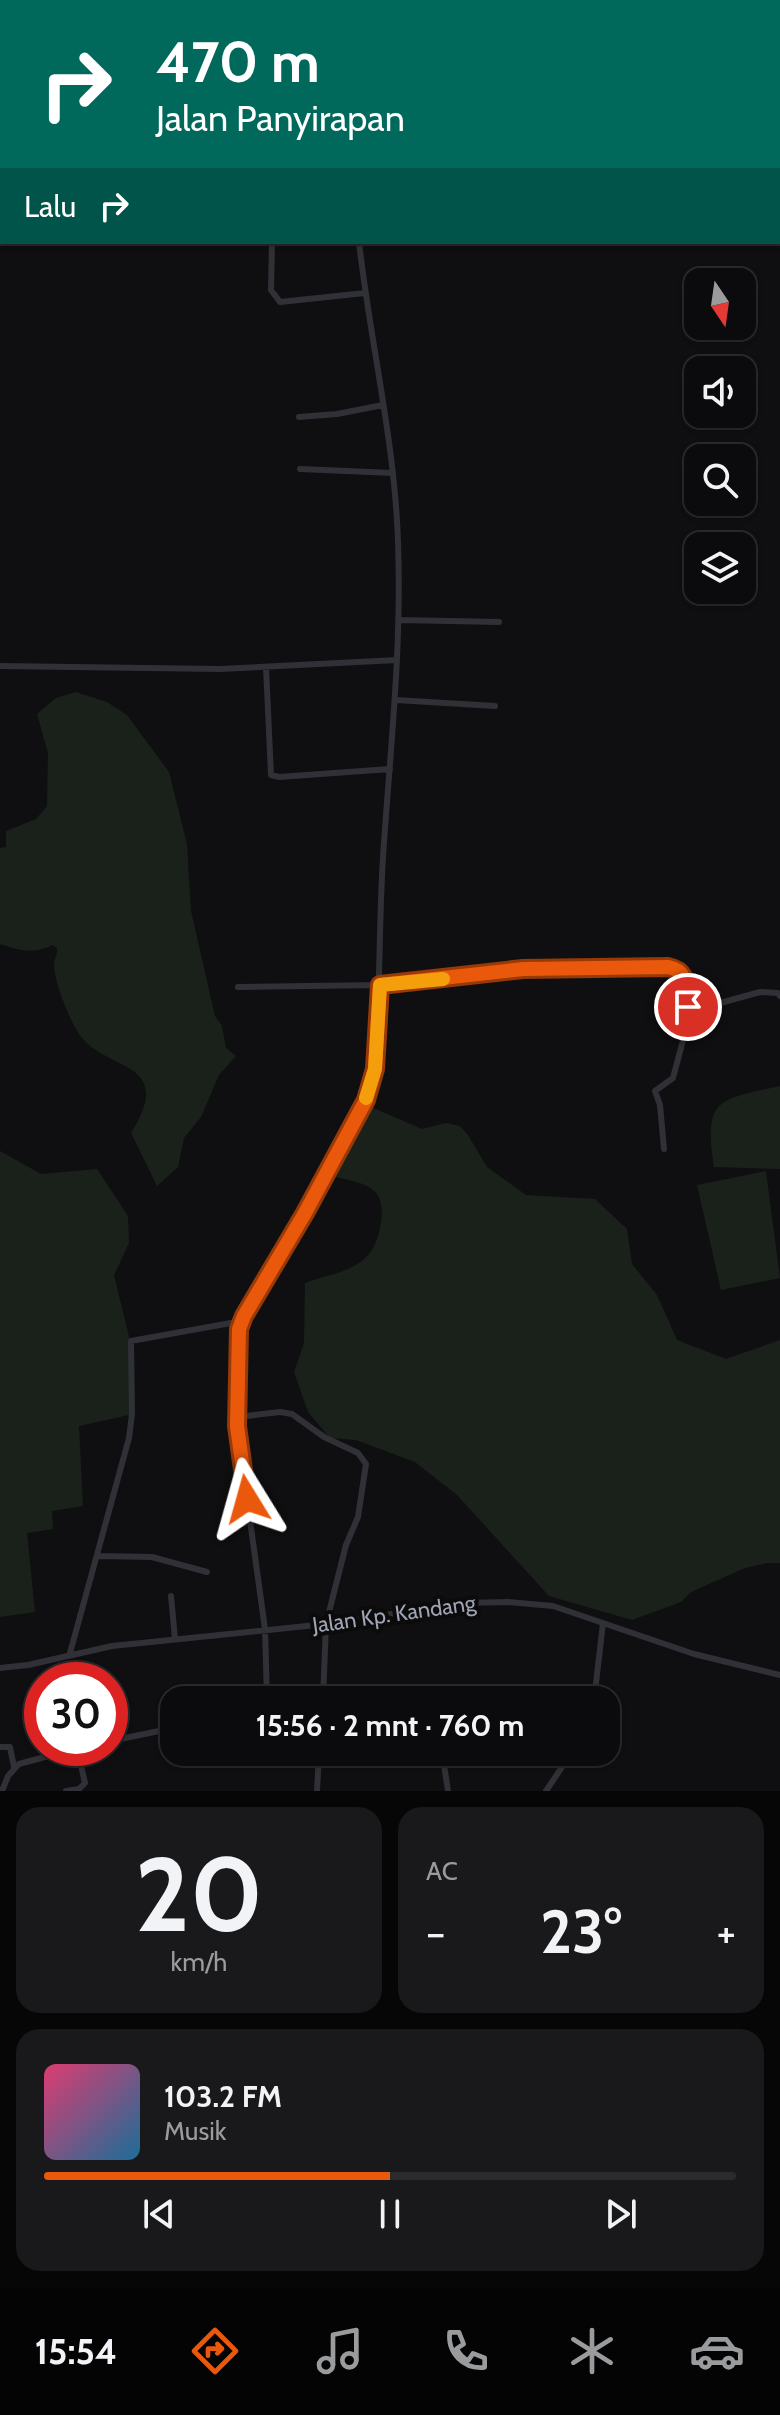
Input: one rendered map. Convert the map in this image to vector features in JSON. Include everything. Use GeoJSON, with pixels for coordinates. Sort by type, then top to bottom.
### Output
{"type":"FeatureCollection","features":[{"type":"Feature","properties":{"kind":"street"},"geometry":{"type":"LineString","coordinates":[[272,244],[271,290],[280,302],[365,293]]}},
{"type":"Feature","properties":{"kind":"street"},"geometry":{"type":"LineString","coordinates":[[267,1686],[265,1629],[238,1417],[238,1343],[242,1321],[366,1100],[375,1069],[383,861],[396,700],[398,541],[393,473],[359,244]]}},
{"type":"Feature","properties":{"kind":"street"},"geometry":{"type":"LineString","coordinates":[[299,417],[337,414],[383,405]]}},
{"type":"Feature","properties":{"kind":"street"},"geometry":{"type":"LineString","coordinates":[[300,469],[393,473]]}},
{"type":"Feature","properties":{"kind":"street"},"geometry":{"type":"LineString","coordinates":[[399,620],[499,622]]}},
{"type":"Feature","properties":{"kind":"street"},"geometry":{"type":"LineString","coordinates":[[0,666],[142,669],[397,660]]}},
{"type":"Feature","properties":{"kind":"street"},"geometry":{"type":"LineString","coordinates":[[266,667],[271,775],[279,777],[390,769]]}},
{"type":"Feature","properties":{"kind":"street"},"geometry":{"type":"LineString","coordinates":[[396,700],[495,706]]}},
{"type":"Feature","properties":{"kind":"street"},"geometry":{"type":"LineString","coordinates":[[238,987],[380,985],[538,968],[668,967],[680,970],[684,975],[687,1004],[691,1010],[673,1078],[655,1091],[660,1105],[664,1149]]}},
{"type":"Feature","properties":{"kind":"street"},"geometry":{"type":"LineString","coordinates":[[691,1010],[760,992],[779,994]]}},
{"type":"Feature","properties":{"kind":"street"},"geometry":{"type":"LineString","coordinates":[[70,1653],[130,1428],[131,1341],[242,1321]]}},
{"type":"Feature","properties":{"kind":"street"},"geometry":{"type":"LineString","coordinates":[[238,1417],[280,1412],[292,1414],[324,1437],[358,1453],[366,1464],[358,1517],[346,1545],[326,1624],[324,1686]]}},
{"type":"Feature","properties":{"kind":"street"},"geometry":{"type":"LineString","coordinates":[[98,1556],[152,1557],[207,1572]]}},
{"type":"Feature","properties":{"kind":"street"},"geometry":{"type":"LineString","coordinates":[[171,1596],[175,1639]]}},
{"type":"Feature","properties":{"kind":"street","name":"Jalan Kp. Kandang"},"geometry":{"type":"LineString","coordinates":[[0,1668],[28,1665],[70,1653],[112,1646],[326,1624],[483,1602],[540,1603],[694,1654],[780,1675]]}},
{"type":"Feature","properties":{"kind":"street"},"geometry":{"type":"LineString","coordinates":[[596,1686],[603,1623]]}},
{"type":"Feature","properties":{"kind":"street"},"geometry":{"type":"LineString","coordinates":[[128,1737],[160,1731]]}},
{"type":"Feature","properties":{"kind":"street"},"geometry":{"type":"LineString","coordinates":[[0,1747],[10,1747],[14,1767]]}},
{"type":"Feature","properties":{"kind":"street"},"geometry":{"type":"LineString","coordinates":[[2,1791],[14,1767],[24,1761]]}},
{"type":"Feature","properties":{"kind":"street"},"geometry":{"type":"LineString","coordinates":[[66,1791],[79,1789],[85,1783],[82,1766]]}},
{"type":"Feature","properties":{"kind":"street"},"geometry":{"type":"LineString","coordinates":[[317,1791],[318,1766]]}},
{"type":"Feature","properties":{"kind":"street"},"geometry":{"type":"LineString","coordinates":[[444,1766],[448,1791]]}},
{"type":"Feature","properties":{"kind":"street"},"geometry":{"type":"LineString","coordinates":[[546,1791],[563,1766]]}},
{"type":"Feature","properties":{"kind":"shaded area"},"geometry":{"type":"Polygon","coordinates":[[[76,692],[107,702],[127,715],[169,772],[187,844],[191,911],[215,1016],[222,1026],[226,1048],[236,1056],[219,1075],[201,1117],[184,1138],[178,1167],[157,1186],[131,1133],[143,1109],[146,1092],[142,1079],[91,1046],[79,1034],[57,981],[54,965],[57,948],[52,945],[39,950],[26,950],[0,944],[0,848],[6,847],[6,831],[36,819],[47,806],[48,753],[37,714],[56,698],[76,692]]]}},
{"type":"Feature","properties":{"kind":"shaded area"},"geometry":{"type":"Polygon","coordinates":[[[780,1086],[780,1169],[714,1167],[711,1127],[720,1106],[729,1099],[780,1086]]]}},
{"type":"Feature","properties":{"kind":"shaded area"},"geometry":{"type":"Polygon","coordinates":[[[369,1106],[422,1129],[446,1123],[460,1126],[487,1167],[526,1195],[595,1199],[627,1229],[632,1264],[657,1295],[677,1340],[726,1359],[780,1340],[780,1563],[745,1568],[691,1592],[681,1602],[632,1620],[549,1596],[457,1495],[415,1462],[356,1440],[330,1438],[308,1412],[294,1372],[304,1343],[305,1283],[357,1264],[370,1253],[378,1237],[382,1215],[378,1196],[358,1182],[335,1177],[345,1148],[369,1106]]]}},
{"type":"Feature","properties":{"kind":"shaded area"},"geometry":{"type":"Polygon","coordinates":[[[0,1151],[41,1174],[97,1169],[128,1216],[129,1243],[114,1275],[132,1349],[129,1415],[79,1426],[83,1506],[52,1511],[53,1529],[27,1533],[35,1612],[0,1617],[0,1151]]]}},
{"type":"Feature","properties":{"kind":"shaded area"},"geometry":{"type":"Polygon","coordinates":[[[766,1171],[780,1278],[721,1290],[697,1185],[766,1171]]]}},
{"type":"Feature","properties":{"kind":"slow traffic"},"geometry":{"type":"LineString","coordinates":[[366,1098],[375,1069],[380,985],[443,979]]}},
{"type":"Feature","properties":{"kind":"route"},"geometry":{"type":"LineString","coordinates":[[247,1499],[237,1426],[239,1329],[366,1100],[375,1069],[380,985],[553,967],[668,967],[680,970],[684,975],[688,1007]]}}]}
